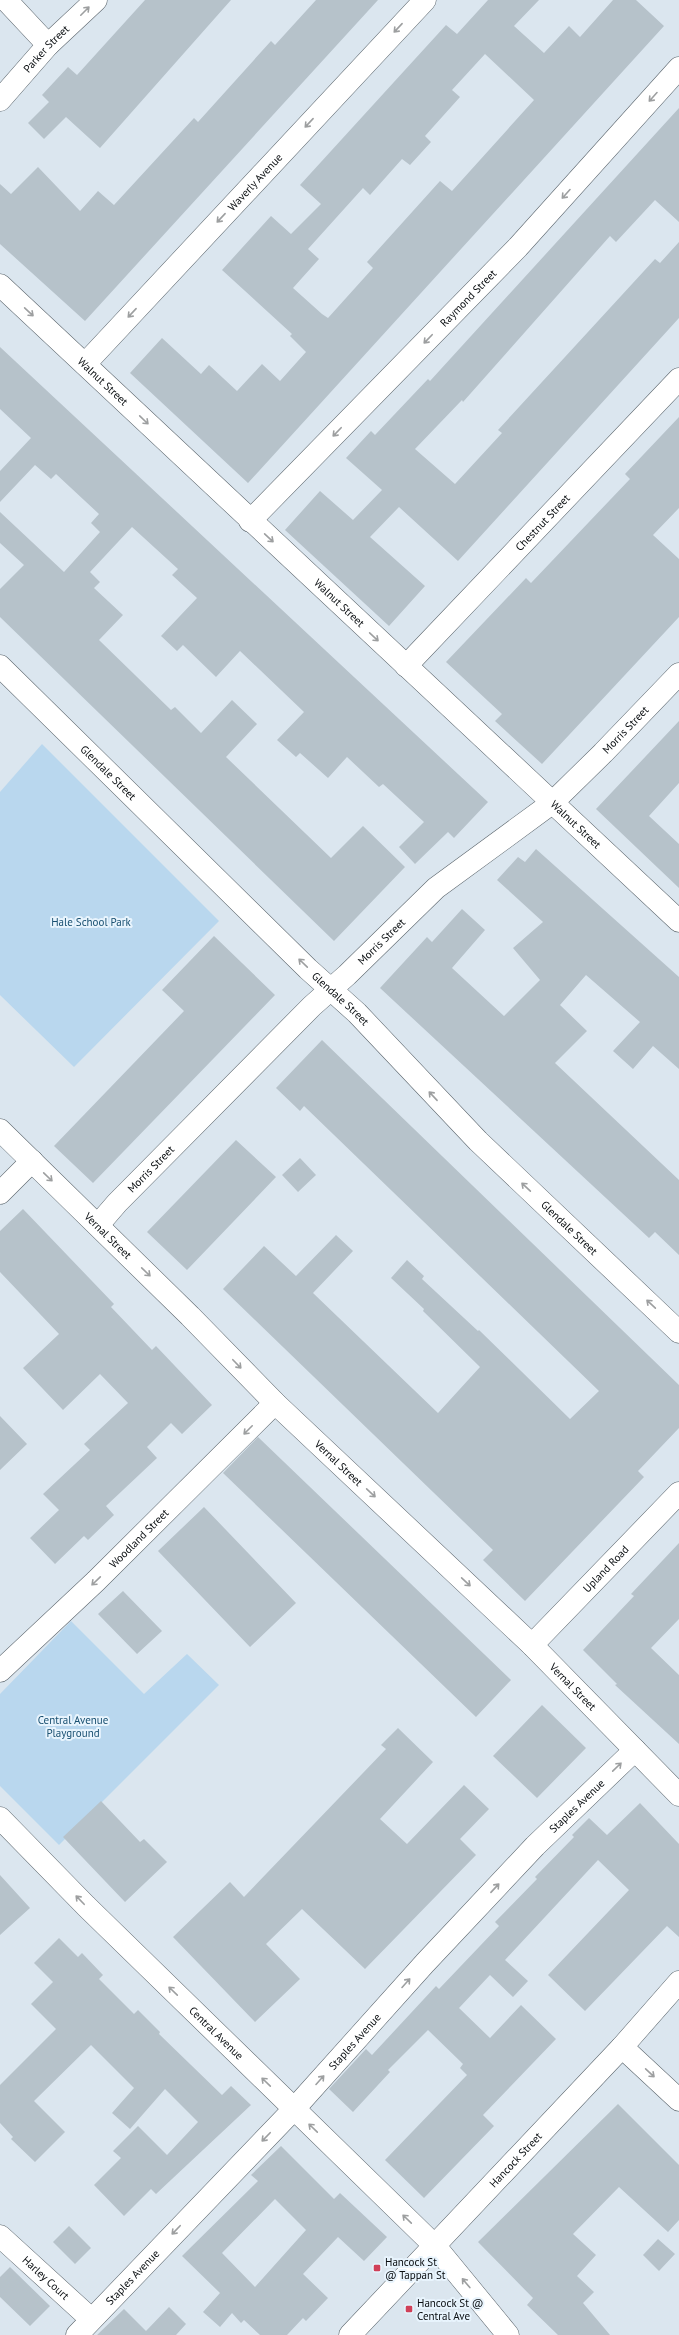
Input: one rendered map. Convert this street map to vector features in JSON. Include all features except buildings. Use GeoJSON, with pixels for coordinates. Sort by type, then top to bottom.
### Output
{"type":"FeatureCollection","features":[{"type":"Feature","properties":{"kind":"street"},"geometry":{"type":"LineString","coordinates":[[6,0],[48,45]]}},
{"type":"Feature","properties":{"kind":"street","name":"Parker Street"},"geometry":{"type":"LineString","coordinates":[[0,100],[48,45],[96,0]]}},
{"type":"Feature","properties":{"kind":"street","name":"Waverly Avenue"},"geometry":{"type":"LineString","coordinates":[[85,364],[425,0]]}},
{"type":"Feature","properties":{"kind":"street","name":"Raymond Street"},"geometry":{"type":"LineString","coordinates":[[250,521],[518,247],[679,68]]}},
{"type":"Feature","properties":{"kind":"street","name":"Walnut Street"},"geometry":{"type":"LineString","coordinates":[[0,285],[250,521],[679,921]]}},
{"type":"Feature","properties":{"kind":"street","name":"Chestnut Street"},"geometry":{"type":"LineString","coordinates":[[406,666],[679,379]]}},
{"type":"Feature","properties":{"kind":"street","name":"Glendale Street"},"geometry":{"type":"LineString","coordinates":[[0,666],[331,990],[357,1013],[478,1141],[679,1332]]}},
{"type":"Feature","properties":{"kind":"street","name":"Morris Street"},"geometry":{"type":"LineString","coordinates":[[98,1225],[117,1203],[312,1006],[331,990],[436,888],[552,803],[603,753],[679,674]]}},
{"type":"Feature","properties":{"kind":"street","name":"Vernal Street"},"geometry":{"type":"LineString","coordinates":[[0,1130],[190,1316],[275,1403],[532,1645],[679,1795]]}},
{"type":"Feature","properties":{"kind":"street"},"geometry":{"type":"LineString","coordinates":[[0,1192],[32,1161]]}},
{"type":"Feature","properties":{"kind":"street","name":"Woodland Street"},"geometry":{"type":"LineString","coordinates":[[0,1671],[96,1581],[275,1403]]}},
{"type":"Feature","properties":{"kind":"street","name":"Upland Road"},"geometry":{"type":"LineString","coordinates":[[532,1645],[679,1492]]}},
{"type":"Feature","properties":{"kind":"street","name":"Staples Avenue"},"geometry":{"type":"LineString","coordinates":[[77,2335],[294,2109],[425,1963],[535,1846],[635,1750]]}},
{"type":"Feature","properties":{"kind":"street","name":"Central Avenue"},"geometry":{"type":"LineString","coordinates":[[3,1826],[435,2246],[508,2335]]}},
{"type":"Feature","properties":{"kind":"street","name":"Hancock Street"},"geometry":{"type":"LineString","coordinates":[[350,2335],[622,2047],[679,1982]]}},
{"type":"Feature","properties":{"kind":"street"},"geometry":{"type":"LineString","coordinates":[[622,2047],[679,2100]]}},
{"type":"Feature","properties":{"kind":"street","name":"Harley Court"},"geometry":{"type":"LineString","coordinates":[[0,2236],[91,2319]]}},
{"type":"Feature","properties":{"kind":"green space","name":"Hale School Park"},"geometry":{"type":"Polygon","coordinates":[[[42,744],[219,921],[74,1067],[0,995],[0,792],[42,744]]]}},
{"type":"Feature","properties":{"kind":"green space","name":"Central Avenue Playground"},"geometry":{"type":"Polygon","coordinates":[[[71,1621],[144,1694],[187,1654],[219,1685],[59,1845],[0,1786],[0,1694],[71,1621]]]}},
{"type":"Feature","properties":{"kind":"place","name":"Hancock St @ Tappan St"},"geometry":{"type":"Point","coordinates":[377,2268]}},
{"type":"Feature","properties":{"kind":"place","name":"Hancock St @ Central Ave"},"geometry":{"type":"Point","coordinates":[409,2309]}}]}
